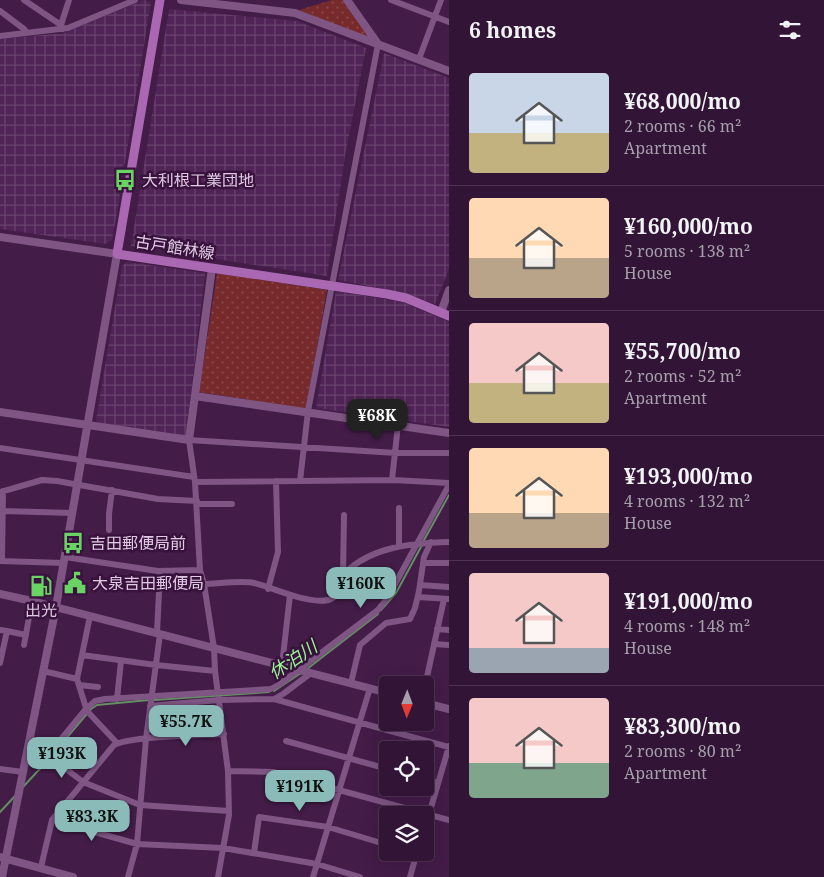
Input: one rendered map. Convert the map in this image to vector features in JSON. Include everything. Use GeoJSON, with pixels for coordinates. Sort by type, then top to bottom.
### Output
{"type":"FeatureCollection","features":[{"type":"Feature","properties":{"kind":"main road","name":"古戸館林線"},"geometry":{"type":"LineString","coordinates":[[160,0],[117,254],[331,285],[406,298],[445,314]]}},
{"type":"Feature","properties":{"kind":"street"},"geometry":{"type":"LineString","coordinates":[[24,0],[62,27]]}},
{"type":"Feature","properties":{"kind":"street"},"geometry":{"type":"LineString","coordinates":[[62,27],[69,0]]}},
{"type":"Feature","properties":{"kind":"street"},"geometry":{"type":"LineString","coordinates":[[0,36],[62,27],[135,0]]}},
{"type":"Feature","properties":{"kind":"street"},"geometry":{"type":"LineString","coordinates":[[181,0],[294,12],[449,71]]}},
{"type":"Feature","properties":{"kind":"street"},"geometry":{"type":"LineString","coordinates":[[300,481],[308,412],[378,44],[347,0]]}},
{"type":"Feature","properties":{"kind":"street"},"geometry":{"type":"LineString","coordinates":[[391,0],[449,22]]}},
{"type":"Feature","properties":{"kind":"street"},"geometry":{"type":"LineString","coordinates":[[419,59],[441,0]]}},
{"type":"Feature","properties":{"kind":"street"},"geometry":{"type":"LineString","coordinates":[[0,11],[26,32]]}},
{"type":"Feature","properties":{"kind":"street"},"geometry":{"type":"LineString","coordinates":[[0,237],[117,254],[56,607],[24,772],[3,858],[2,877]]}},
{"type":"Feature","properties":{"kind":"street"},"geometry":{"type":"LineString","coordinates":[[212,268],[189,440],[195,479],[200,570],[214,648],[215,671],[228,771],[229,811],[218,877]]}},
{"type":"Feature","properties":{"kind":"street"},"geometry":{"type":"LineString","coordinates":[[445,314],[449,290]]}},
{"type":"Feature","properties":{"kind":"street"},"geometry":{"type":"LineString","coordinates":[[195,396],[449,433]]}},
{"type":"Feature","properties":{"kind":"street"},"geometry":{"type":"LineString","coordinates":[[0,412],[189,440],[396,453],[449,453]]}},
{"type":"Feature","properties":{"kind":"street"},"geometry":{"type":"LineString","coordinates":[[392,480],[398,425]]}},
{"type":"Feature","properties":{"kind":"street"},"geometry":{"type":"LineString","coordinates":[[0,448],[195,479],[276,481],[392,480],[449,484],[419,543],[388,597],[378,610],[304,671],[283,694],[274,699]]}},
{"type":"Feature","properties":{"kind":"street"},"geometry":{"type":"LineString","coordinates":[[200,570],[160,571],[64,560],[1,561],[3,511],[1,491],[42,480],[78,483],[158,499],[232,504]]}},
{"type":"Feature","properties":{"kind":"street"},"geometry":{"type":"LineString","coordinates":[[268,589],[278,552],[276,481]]}},
{"type":"Feature","properties":{"kind":"street"},"geometry":{"type":"LineString","coordinates":[[109,530],[112,490]]}},
{"type":"Feature","properties":{"kind":"street"},"geometry":{"type":"LineString","coordinates":[[399,508],[399,546]]}},
{"type":"Feature","properties":{"kind":"street"},"geometry":{"type":"LineString","coordinates":[[3,511],[72,513]]}},
{"type":"Feature","properties":{"kind":"street"},"geometry":{"type":"LineString","coordinates":[[204,584],[253,583],[290,595],[324,601],[331,600],[337,595],[343,576],[344,515]]}},
{"type":"Feature","properties":{"kind":"street"},"geometry":{"type":"LineString","coordinates":[[343,576],[350,568],[392,548],[419,543],[449,542]]}},
{"type":"Feature","properties":{"kind":"street"},"geometry":{"type":"LineString","coordinates":[[351,684],[360,645],[386,623],[410,619],[418,597],[424,557],[429,543]]}},
{"type":"Feature","properties":{"kind":"street"},"geometry":{"type":"LineString","coordinates":[[423,563],[449,563]]}},
{"type":"Feature","properties":{"kind":"street"},"geometry":{"type":"LineString","coordinates":[[128,877],[137,844],[146,739],[156,666],[159,634],[160,571]]}},
{"type":"Feature","properties":{"kind":"street"},"geometry":{"type":"LineString","coordinates":[[420,585],[449,587]]}},
{"type":"Feature","properties":{"kind":"street"},"geometry":{"type":"LineString","coordinates":[[0,594],[379,690]]}},
{"type":"Feature","properties":{"kind":"street"},"geometry":{"type":"LineString","coordinates":[[282,665],[290,595]]}},
{"type":"Feature","properties":{"kind":"street"},"geometry":{"type":"LineString","coordinates":[[418,597],[447,599],[427,676]]}},
{"type":"Feature","properties":{"kind":"street"},"geometry":{"type":"LineString","coordinates":[[24,645],[32,601]]}},
{"type":"Feature","properties":{"kind":"street"},"geometry":{"type":"LineString","coordinates":[[90,616],[78,682],[88,712],[117,743]]}},
{"type":"Feature","properties":{"kind":"street"},"geometry":{"type":"LineString","coordinates":[[438,629],[449,630]]}},
{"type":"Feature","properties":{"kind":"street"},"geometry":{"type":"LineString","coordinates":[[0,663],[3,631],[26,635]]}},
{"type":"Feature","properties":{"kind":"street"},"geometry":{"type":"LineString","coordinates":[[434,644],[449,645]]}},
{"type":"Feature","properties":{"kind":"street"},"geometry":{"type":"LineString","coordinates":[[82,655],[156,666],[215,671]]}},
{"type":"Feature","properties":{"kind":"street"},"geometry":{"type":"LineString","coordinates":[[117,699],[121,661]]}},
{"type":"Feature","properties":{"kind":"street"},"geometry":{"type":"LineString","coordinates":[[44,671],[98,687]]}},
{"type":"Feature","properties":{"kind":"street"},"geometry":{"type":"LineString","coordinates":[[51,757],[95,701],[117,699],[151,701],[219,696],[271,689],[304,671]]}},
{"type":"Feature","properties":{"kind":"street"},"geometry":{"type":"LineString","coordinates":[[313,877],[370,688]]}},
{"type":"Feature","properties":{"kind":"street"},"geometry":{"type":"LineString","coordinates":[[219,696],[274,699],[449,747],[432,806]]}},
{"type":"Feature","properties":{"kind":"street"},"geometry":{"type":"LineString","coordinates":[[434,705],[449,709]]}},
{"type":"Feature","properties":{"kind":"street"},"geometry":{"type":"LineString","coordinates":[[41,867],[52,820],[117,743],[146,739],[224,734]]}},
{"type":"Feature","properties":{"kind":"street"},"geometry":{"type":"LineString","coordinates":[[30,740],[83,782],[140,805],[229,811]]}},
{"type":"Feature","properties":{"kind":"street"},"geometry":{"type":"LineString","coordinates":[[286,741],[379,767]]}},
{"type":"Feature","properties":{"kind":"street"},"geometry":{"type":"LineString","coordinates":[[0,769],[24,772]]}},
{"type":"Feature","properties":{"kind":"street"},"geometry":{"type":"LineString","coordinates":[[228,771],[273,772],[395,806]]}},
{"type":"Feature","properties":{"kind":"street"},"geometry":{"type":"LineString","coordinates":[[434,782],[438,783]]}},
{"type":"Feature","properties":{"kind":"street"},"geometry":{"type":"LineString","coordinates":[[434,816],[449,820]]}},
{"type":"Feature","properties":{"kind":"street"},"geometry":{"type":"LineString","coordinates":[[254,853],[259,817],[328,827],[379,842]]}},
{"type":"Feature","properties":{"kind":"street"},"geometry":{"type":"LineString","coordinates":[[52,820],[137,844],[223,848],[317,864],[360,877]]}},
{"type":"Feature","properties":{"kind":"street"},"geometry":{"type":"LineString","coordinates":[[3,858],[73,877]]}},
{"type":"Feature","properties":{"kind":"street"},"geometry":{"type":"LineString","coordinates":[[410,877],[414,861]]}},
{"type":"Feature","properties":{"kind":"shaded area"},"geometry":{"type":"Polygon","coordinates":[[[144,0],[151,2],[125,163],[122,168],[118,190],[120,196],[112,240],[106,244],[0,229],[0,39],[64,33],[144,0]]]}},
{"type":"Feature","properties":{"kind":"shaded area"},"geometry":{"type":"Polygon","coordinates":[[[332,0],[342,0],[373,42],[299,10],[332,0]]]}},
{"type":"Feature","properties":{"kind":"shaded area"},"geometry":{"type":"Polygon","coordinates":[[[169,9],[297,21],[366,48],[345,156],[327,276],[131,246],[169,9]]]}},
{"type":"Feature","properties":{"kind":"shaded area"},"geometry":{"type":"Polygon","coordinates":[[[384,53],[449,78],[449,269],[435,304],[408,294],[338,280],[384,53]]]}},
{"type":"Feature","properties":{"kind":"shaded area"},"geometry":{"type":"Polygon","coordinates":[[[127,262],[205,273],[186,436],[98,423],[96,420],[122,266],[127,262]]]}},
{"type":"Feature","properties":{"kind":"shaded area"},"geometry":{"type":"Polygon","coordinates":[[[217,273],[327,290],[306,409],[199,392],[217,273]]]}},
{"type":"Feature","properties":{"kind":"shaded area"},"geometry":{"type":"Polygon","coordinates":[[[336,291],[402,302],[449,322],[449,427],[316,408],[336,291]]]}},
{"type":"Feature","properties":{"kind":"waterway","name":"休泊川"},"geometry":{"type":"LineString","coordinates":[[424,540],[449,495]]}},
{"type":"Feature","properties":{"kind":"waterway","name":"休泊川"},"geometry":{"type":"LineString","coordinates":[[381,610],[396,593],[422,545]]}},
{"type":"Feature","properties":{"kind":"waterway","name":"休泊川"},"geometry":{"type":"LineString","coordinates":[[307,669],[378,614]]}},
{"type":"Feature","properties":{"kind":"waterway","name":"休泊川"},"geometry":{"type":"LineString","coordinates":[[274,691],[301,673]]}},
{"type":"Feature","properties":{"kind":"waterway","name":"休泊川"},"geometry":{"type":"LineString","coordinates":[[154,700],[269,692]]}},
{"type":"Feature","properties":{"kind":"waterway","name":"休泊川"},"geometry":{"type":"LineString","coordinates":[[52,755],[91,709],[97,705],[149,700]]}},
{"type":"Feature","properties":{"kind":"waterway","name":"休泊川"},"geometry":{"type":"LineString","coordinates":[[23,787],[49,759]]}},
{"type":"Feature","properties":{"kind":"waterway","name":"休泊川"},"geometry":{"type":"LineString","coordinates":[[0,812],[15,796]]}},
{"type":"Feature","properties":{"kind":"place","name":"大利根工業団地"},"geometry":{"type":"Point","coordinates":[125,180]}},
{"type":"Feature","properties":{"kind":"place","name":"吉田郵便局前"},"geometry":{"type":"Point","coordinates":[73,543]}},
{"type":"Feature","properties":{"kind":"place","name":"大泉吉田郵便局"},"geometry":{"type":"Point","coordinates":[75,583]}},
{"type":"Feature","properties":{"kind":"place","name":"出光"},"geometry":{"type":"Point","coordinates":[41,586]}}]}
